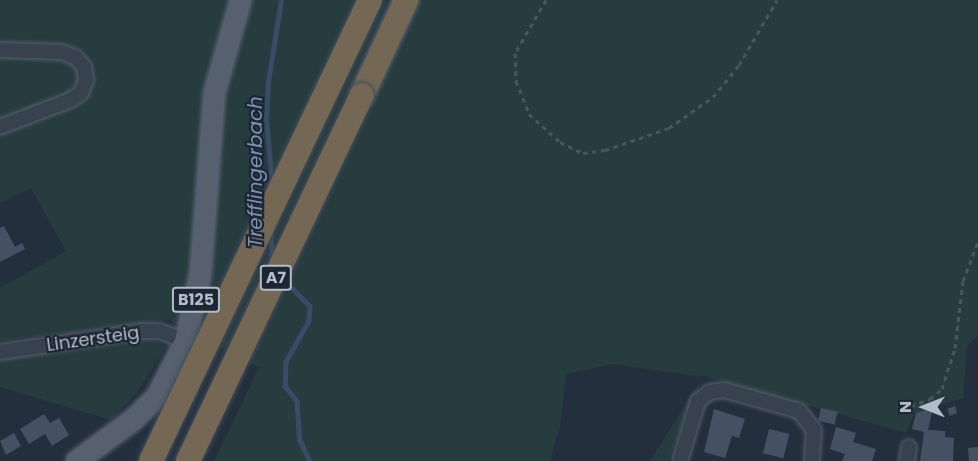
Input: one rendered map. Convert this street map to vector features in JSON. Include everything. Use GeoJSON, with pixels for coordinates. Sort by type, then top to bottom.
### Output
{"type":"FeatureCollection","features":[{"type":"Feature","properties":{"kind":"highway","name":"A7"},"geometry":{"type":"LineString","coordinates":[[151,461],[370,0]]}},
{"type":"Feature","properties":{"kind":"highway","name":"A7"},"geometry":{"type":"LineString","coordinates":[[188,461],[406,0]]}},
{"type":"Feature","properties":{"kind":"main road","name":"B125"},"geometry":{"type":"LineString","coordinates":[[76,461],[132,420],[156,397],[185,341],[200,273],[214,92],[240,0]]}},
{"type":"Feature","properties":{"kind":"street"},"geometry":{"type":"LineString","coordinates":[[0,50],[68,54],[84,67],[86,80],[81,93],[68,101],[0,128]]}},
{"type":"Feature","properties":{"kind":"street","name":"Linzersteig"},"geometry":{"type":"LineString","coordinates":[[0,352],[142,331],[159,331],[185,341]]}},
{"type":"Feature","properties":{"kind":"street"},"geometry":{"type":"LineString","coordinates":[[680,461],[698,401],[710,392],[724,390],[765,399],[799,411],[814,429],[812,461]]}},
{"type":"Feature","properties":{"kind":"path"},"geometry":{"type":"LineString","coordinates":[[546,0],[515,53],[516,81],[529,114],[560,142],[583,153],[605,150],[669,128],[713,97],[739,65],[777,0]]}},
{"type":"Feature","properties":{"kind":"path"},"geometry":{"type":"LineString","coordinates":[[910,406],[930,399],[942,389],[955,348],[963,281],[978,242]]}},
{"type":"Feature","properties":{"kind":"green space"},"geometry":{"type":"Polygon","coordinates":[[[0,0],[978,0],[978,335],[967,346],[963,398],[914,413],[906,433],[703,376],[612,364],[566,374],[560,427],[550,461],[214,461],[259,368],[169,320],[0,341],[0,288],[66,251],[31,188],[0,203],[0,134],[83,101],[91,90],[93,74],[88,61],[78,50],[62,44],[0,42],[0,0]]]}},
{"type":"Feature","properties":{"kind":"green space"},"geometry":{"type":"Polygon","coordinates":[[[0,55],[68,59],[80,71],[80,79],[63,96],[0,121],[0,55]]]}},
{"type":"Feature","properties":{"kind":"green space"},"geometry":{"type":"Polygon","coordinates":[[[134,338],[156,340],[166,347],[137,393],[111,420],[0,387],[0,357],[134,338]]]}},
{"type":"Feature","properties":{"kind":"green space"},"geometry":{"type":"Polygon","coordinates":[[[702,379],[668,461],[650,461],[702,379]]]}},
{"type":"Feature","properties":{"kind":"building"},"geometry":{"type":"Polygon","coordinates":[[[4,226],[15,247],[22,243],[25,249],[0,262],[0,228],[4,226]]]}},
{"type":"Feature","properties":{"kind":"building"},"geometry":{"type":"Polygon","coordinates":[[[955,406],[957,413],[950,416],[947,409],[955,406]]]}},
{"type":"Feature","properties":{"kind":"building"},"geometry":{"type":"Polygon","coordinates":[[[933,407],[928,430],[945,431],[945,437],[954,438],[953,461],[920,461],[924,432],[912,429],[916,413],[933,407]]]}},
{"type":"Feature","properties":{"kind":"building"},"geometry":{"type":"Polygon","coordinates":[[[821,408],[838,412],[835,424],[818,421],[821,408]]]}},
{"type":"Feature","properties":{"kind":"building"},"geometry":{"type":"Polygon","coordinates":[[[714,409],[745,419],[739,438],[732,436],[725,458],[704,452],[714,409]]]}},
{"type":"Feature","properties":{"kind":"building"},"geometry":{"type":"Polygon","coordinates":[[[44,414],[50,423],[59,418],[69,435],[52,446],[45,434],[29,444],[20,429],[44,414]]]}},
{"type":"Feature","properties":{"kind":"building"},"geometry":{"type":"Polygon","coordinates":[[[836,427],[856,433],[853,442],[876,449],[872,461],[842,461],[845,454],[830,449],[836,427]]]}},
{"type":"Feature","properties":{"kind":"building"},"geometry":{"type":"Polygon","coordinates":[[[769,429],[789,434],[783,458],[763,453],[769,429]]]}},
{"type":"Feature","properties":{"kind":"building"},"geometry":{"type":"Polygon","coordinates":[[[14,433],[21,446],[6,455],[0,441],[14,433]]]}},
{"type":"Feature","properties":{"kind":"building"},"geometry":{"type":"Polygon","coordinates":[[[978,447],[978,461],[969,461],[968,448],[978,447]]]}},
{"type":"Feature","properties":{"kind":"waterway","name":"Trefflingerbach"},"geometry":{"type":"LineString","coordinates":[[272,185],[266,120],[268,82],[281,0]]}},
{"type":"Feature","properties":{"kind":"waterway","name":"Trefflingerbach"},"geometry":{"type":"LineString","coordinates":[[271,232],[272,262]]}},
{"type":"Feature","properties":{"kind":"waterway","name":"Trefflingerbach"},"geometry":{"type":"LineString","coordinates":[[283,279],[310,306],[309,321],[286,362],[285,386],[297,401],[300,440],[310,461]]}}]}
